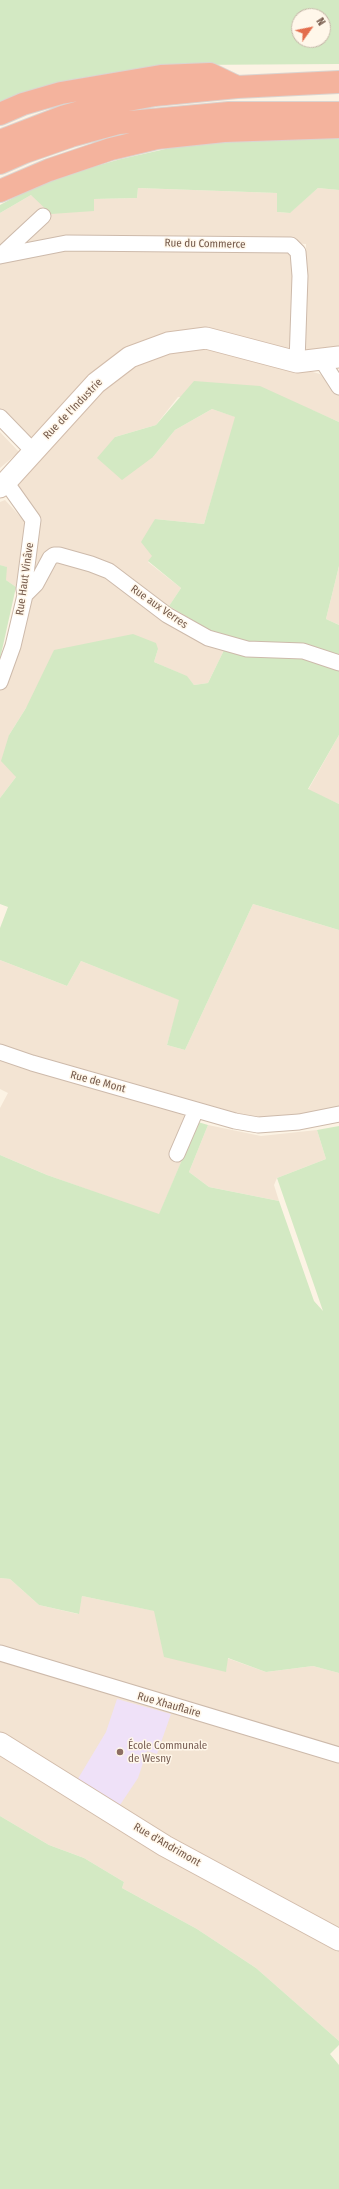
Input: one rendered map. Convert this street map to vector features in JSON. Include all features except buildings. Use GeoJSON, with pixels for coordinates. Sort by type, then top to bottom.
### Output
{"type":"FeatureCollection","features":[{"type":"Feature","properties":{"kind":"highway"},"geometry":{"type":"LineString","coordinates":[[0,114],[23,104],[62,93],[160,76],[210,74],[237,87]]}},
{"type":"Feature","properties":{"kind":"highway"},"geometry":{"type":"LineString","coordinates":[[0,141],[65,116],[112,103],[155,95],[237,87],[339,82]]}},
{"type":"Feature","properties":{"kind":"highway"},"geometry":{"type":"LineString","coordinates":[[0,163],[25,152],[71,136],[119,123],[229,113],[339,113]]}},
{"type":"Feature","properties":{"kind":"highway"},"geometry":{"type":"LineString","coordinates":[[0,192],[54,168],[111,149],[157,138],[224,131],[339,127]]}},
{"type":"Feature","properties":{"kind":"street"},"geometry":{"type":"LineString","coordinates":[[0,256],[43,216]]}},
{"type":"Feature","properties":{"kind":"street","name":"Rue du Commerce"},"geometry":{"type":"LineString","coordinates":[[0,256],[66,243],[291,245],[298,252],[300,276],[297,362]]}},
{"type":"Feature","properties":{"kind":"street","name":"Rue de l'Industrie"},"geometry":{"type":"LineString","coordinates":[[3,484],[96,382],[130,357],[168,343],[206,338],[297,362],[330,358]]}},
{"type":"Feature","properties":{"kind":"street"},"geometry":{"type":"LineString","coordinates":[[330,358],[339,387]]}},
{"type":"Feature","properties":{"kind":"street"},"geometry":{"type":"LineString","coordinates":[[0,417],[33,451]]}},
{"type":"Feature","properties":{"kind":"street","name":"Rue Haut Vinâve"},"geometry":{"type":"LineString","coordinates":[[0,682],[13,646],[25,596],[24,589],[33,520],[3,484]]}},
{"type":"Feature","properties":{"kind":"street","name":"Rue aux Verres"},"geometry":{"type":"LineString","coordinates":[[25,596],[36,584],[50,558],[54,555],[59,555],[109,571],[167,615],[208,638],[248,649],[303,651],[339,664]]}},
{"type":"Feature","properties":{"kind":"street","name":"Rue de Mont"},"geometry":{"type":"LineString","coordinates":[[0,1052],[39,1065],[235,1121],[258,1125],[299,1122],[339,1114]]}},
{"type":"Feature","properties":{"kind":"street"},"geometry":{"type":"LineString","coordinates":[[177,1154],[196,1110]]}},
{"type":"Feature","properties":{"kind":"street","name":"Rue Xhauflaire"},"geometry":{"type":"LineString","coordinates":[[0,1653],[339,1755]]}},
{"type":"Feature","properties":{"kind":"street","name":"Rue d'Andrimont"},"geometry":{"type":"LineString","coordinates":[[0,1743],[165,1846],[339,1940]]}},
{"type":"Feature","properties":{"kind":"shaded area"},"geometry":{"type":"Polygon","coordinates":[[[138,188],[277,193],[277,212],[289,213],[318,188],[339,190],[339,352],[306,357],[306,244],[275,242],[14,248],[51,214],[42,211],[0,250],[0,213],[31,195],[94,210],[94,199],[137,198],[138,188]]]}},
{"type":"Feature","properties":{"kind":"shaded area"},"geometry":{"type":"Polygon","coordinates":[[[103,245],[296,251],[293,355],[166,338],[33,445],[0,409],[0,261],[4,258],[103,245]]]}},
{"type":"Feature","properties":{"kind":"shaded area"},"geometry":{"type":"Polygon","coordinates":[[[186,344],[231,350],[320,374],[339,390],[339,422],[307,408],[178,397],[156,425],[115,437],[153,457],[175,430],[212,409],[236,417],[204,524],[155,519],[152,557],[148,562],[181,588],[169,606],[53,552],[33,584],[38,519],[15,483],[106,379],[143,353],[186,344]]]}},
{"type":"Feature","properties":{"kind":"shaded area"},"geometry":{"type":"Polygon","coordinates":[[[0,432],[19,452],[0,468],[0,432]]]}},
{"type":"Feature","properties":{"kind":"shaded area"},"geometry":{"type":"Polygon","coordinates":[[[5,500],[28,525],[16,587],[6,580],[6,567],[0,565],[0,502],[5,500]]]}},
{"type":"Feature","properties":{"kind":"shaded area"},"geometry":{"type":"Polygon","coordinates":[[[54,558],[95,567],[225,648],[208,683],[194,685],[186,676],[154,662],[158,649],[26,708],[9,735],[16,777],[0,798],[0,687],[26,604],[54,558]]]}},
{"type":"Feature","properties":{"kind":"shaded area"},"geometry":{"type":"Polygon","coordinates":[[[339,566],[339,625],[326,619],[339,566]]]}},
{"type":"Feature","properties":{"kind":"shaded area"},"geometry":{"type":"Polygon","coordinates":[[[339,735],[339,804],[308,790],[339,735]]]}},
{"type":"Feature","properties":{"kind":"shaded area"},"geometry":{"type":"Polygon","coordinates":[[[253,904],[339,930],[339,1108],[314,1115],[253,1118],[182,1103],[0,1047],[0,960],[67,986],[81,961],[180,1000],[167,1045],[185,1050],[253,904]]]}},
{"type":"Feature","properties":{"kind":"shaded area"},"geometry":{"type":"Polygon","coordinates":[[[0,1057],[181,1114],[198,1122],[159,1215],[47,1175],[0,1155],[0,1108],[8,1093],[0,1089],[0,1057]]]}},
{"type":"Feature","properties":{"kind":"shaded area"},"geometry":{"type":"Polygon","coordinates":[[[208,1125],[261,1136],[317,1130],[326,1159],[277,1178],[274,1185],[279,1201],[209,1187],[189,1172],[208,1125]]]}},
{"type":"Feature","properties":{"kind":"shaded area"},"geometry":{"type":"Polygon","coordinates":[[[0,1578],[10,1579],[39,1605],[78,1614],[82,1596],[155,1611],[226,1671],[227,1658],[266,1672],[313,1666],[339,1673],[339,1936],[0,1741],[0,1578]]]}},
{"type":"Feature","properties":{"kind":"shaded area","name":"École Communale de Wesny"},"geometry":{"type":"Polygon","coordinates":[[[117,1699],[171,1714],[157,1754],[147,1751],[138,1778],[118,1808],[76,1782],[106,1732],[117,1699]]]}},
{"type":"Feature","properties":{"kind":"shaded area"},"geometry":{"type":"Polygon","coordinates":[[[0,1750],[339,1944],[339,2041],[256,1968],[197,1929],[122,1888],[124,1882],[84,1858],[49,1845],[0,1816],[0,1750]]]}},
{"type":"Feature","properties":{"kind":"green space"},"geometry":{"type":"Polygon","coordinates":[[[0,0],[339,0],[339,64],[186,65],[123,71],[69,80],[0,103],[0,0]]]}},
{"type":"Feature","properties":{"kind":"green space"},"geometry":{"type":"Polygon","coordinates":[[[339,135],[339,190],[318,188],[290,213],[277,212],[277,193],[138,188],[137,198],[94,199],[94,211],[51,214],[31,195],[0,213],[0,205],[28,190],[63,175],[121,159],[188,144],[339,135]]]}},
{"type":"Feature","properties":{"kind":"green space"},"geometry":{"type":"Polygon","coordinates":[[[194,381],[260,386],[339,422],[339,566],[326,619],[339,625],[339,659],[257,644],[212,632],[169,606],[181,588],[148,561],[152,556],[141,542],[155,519],[204,524],[235,417],[212,409],[175,430],[153,457],[122,480],[97,458],[115,437],[156,425],[194,381]]]}},
{"type":"Feature","properties":{"kind":"green space"},"geometry":{"type":"Polygon","coordinates":[[[0,565],[7,567],[6,580],[16,587],[0,659],[0,565]]]}},
{"type":"Feature","properties":{"kind":"green space"},"geometry":{"type":"Polygon","coordinates":[[[133,634],[156,643],[158,649],[154,662],[187,676],[194,685],[208,683],[225,648],[305,658],[339,669],[339,735],[308,789],[339,804],[339,930],[253,904],[185,1050],[167,1045],[179,1000],[81,961],[67,986],[0,960],[0,928],[8,907],[0,904],[0,798],[16,777],[1,761],[9,735],[26,708],[54,650],[133,634]]]}},
{"type":"Feature","properties":{"kind":"green space"},"geometry":{"type":"Polygon","coordinates":[[[198,1122],[208,1125],[189,1172],[209,1187],[279,1201],[314,1301],[323,1311],[277,1178],[326,1159],[317,1130],[339,1126],[339,1673],[313,1666],[266,1672],[228,1658],[226,1672],[164,1657],[154,1611],[82,1596],[79,1614],[39,1605],[10,1579],[0,1578],[0,1155],[47,1175],[159,1214],[198,1122]]]}},
{"type":"Feature","properties":{"kind":"green space"},"geometry":{"type":"Polygon","coordinates":[[[0,1816],[49,1845],[84,1858],[124,1882],[122,1888],[197,1929],[256,1968],[339,2041],[339,2045],[330,2054],[339,2065],[339,2189],[0,2189],[0,1816]]]}},
{"type":"Feature","properties":{"kind":"place","name":"École Communale de Wesny"},"geometry":{"type":"Point","coordinates":[120,1752]}}]}
